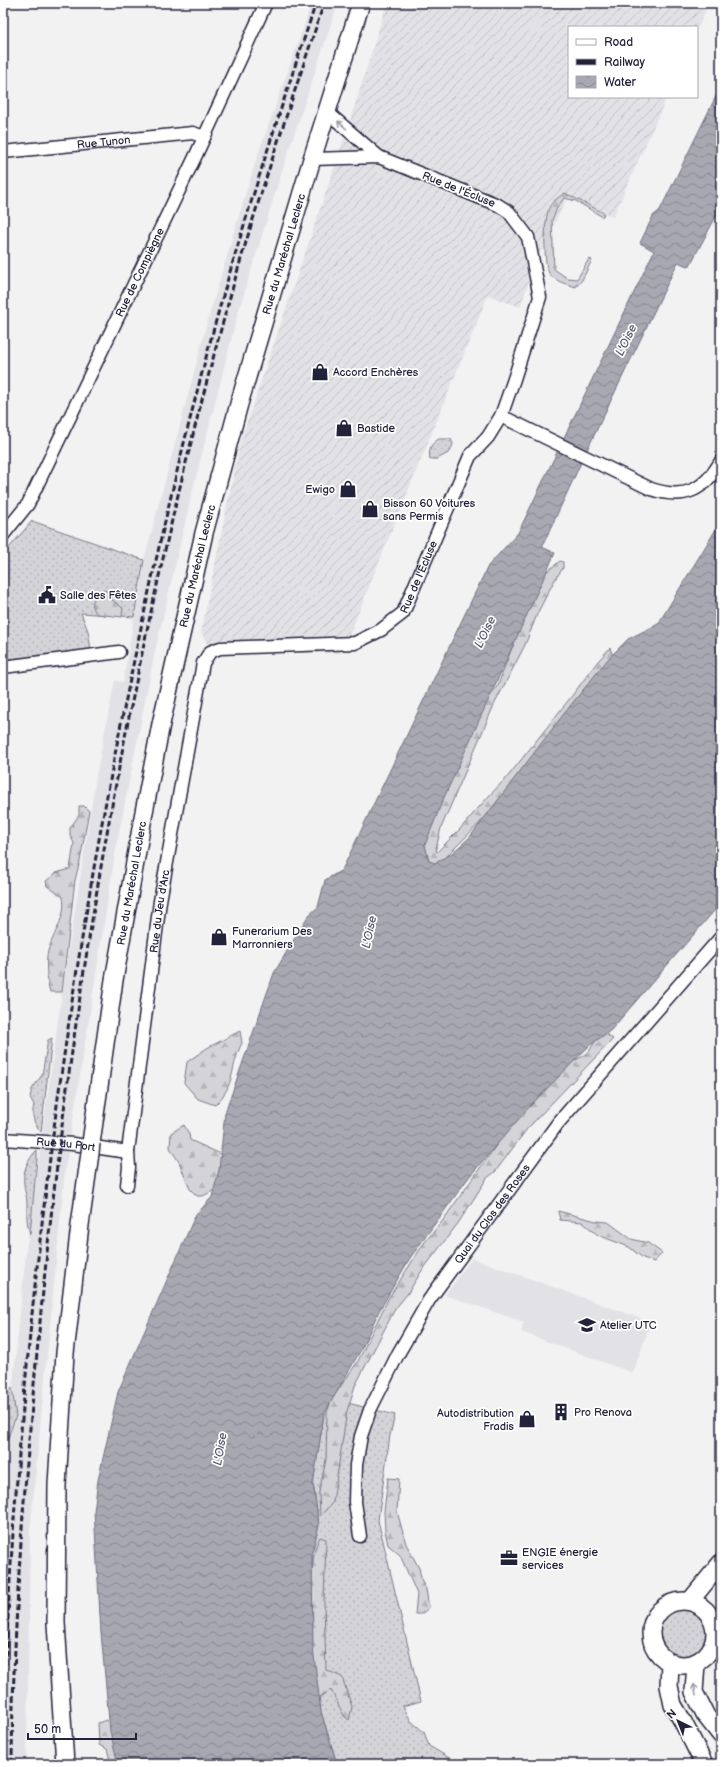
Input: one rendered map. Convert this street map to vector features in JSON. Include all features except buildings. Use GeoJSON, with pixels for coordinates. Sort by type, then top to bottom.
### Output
{"type":"FeatureCollection","features":[{"type":"Feature","properties":{"kind":"main road","name":"Rue du Maréchal Leclerc"},"geometry":{"type":"LineString","coordinates":[[65,1764],[56,1623],[58,1485],[65,1353],[90,1148],[114,980],[158,738],[204,533],[239,404],[312,159],[361,3]]}},
{"type":"Feature","properties":{"kind":"main road"},"geometry":{"type":"LineString","coordinates":[[690,1601],[721,1563]]}},
{"type":"Feature","properties":{"kind":"main road"},"geometry":{"type":"LineString","coordinates":[[678,1601],[690,1601],[701,1605],[710,1615],[717,1615],[714,1645],[706,1657],[696,1663],[686,1666],[676,1665],[656,1650],[651,1638],[654,1619],[660,1610],[668,1604],[678,1601]]}},
{"type":"Feature","properties":{"kind":"main road"},"geometry":{"type":"LineString","coordinates":[[670,1662],[668,1686],[672,1705],[701,1759],[721,1738]]}},
{"type":"Feature","properties":{"kind":"main road"},"geometry":{"type":"LineString","coordinates":[[696,1663],[694,1692],[706,1716],[721,1734]]}},
{"type":"Feature","properties":{"kind":"street","name":"Rue de Compiègne"},"geometry":{"type":"LineString","coordinates":[[3,535],[28,504],[204,137],[266,3]]}},
{"type":"Feature","properties":{"kind":"street"},"geometry":{"type":"LineString","coordinates":[[327,112],[379,157]]}},
{"type":"Feature","properties":{"kind":"street","name":"Rue Tunon"},"geometry":{"type":"LineString","coordinates":[[3,152],[193,133],[204,137]]}},
{"type":"Feature","properties":{"kind":"street"},"geometry":{"type":"LineString","coordinates":[[350,158],[357,138]]}},
{"type":"Feature","properties":{"kind":"street","name":"Rue de l'Écluse"},"geometry":{"type":"LineString","coordinates":[[220,648],[355,643],[381,630],[403,613],[470,456],[488,437],[501,416],[540,297],[528,237],[509,212],[498,205],[379,157],[312,159]]}},
{"type":"Feature","properties":{"kind":"street"},"geometry":{"type":"LineString","coordinates":[[501,416],[651,489],[674,495],[702,486],[712,476],[721,461]]}},
{"type":"Feature","properties":{"kind":"street","name":"Rue du Jeu d'Arc"},"geometry":{"type":"LineString","coordinates":[[127,1185],[129,1167],[128,1152],[160,901],[203,662],[210,652],[220,648]]}},
{"type":"Feature","properties":{"kind":"street"},"geometry":{"type":"LineString","coordinates":[[3,667],[119,652]]}},
{"type":"Feature","properties":{"kind":"street","name":"Quai du Clos des Roses"},"geometry":{"type":"LineString","coordinates":[[360,1536],[355,1502],[356,1465],[361,1436],[370,1410],[398,1354],[429,1300],[558,1123],[721,937]]}},
{"type":"Feature","properties":{"kind":"street","name":"Rue du Port"},"geometry":{"type":"LineString","coordinates":[[3,1139],[73,1144],[128,1152]]}},
{"type":"Feature","properties":{"kind":"shaded area"},"geometry":{"type":"Polygon","coordinates":[[[312,3],[338,3],[282,171],[238,313],[193,489],[154,656],[116,848],[65,1170],[30,1532],[27,1764],[3,1764],[3,1491],[5,1467],[26,1251],[62,992],[97,771],[115,680],[123,682],[144,560],[210,312],[255,163],[312,3]]]}},
{"type":"Feature","properties":{"kind":"shaded area"},"geometry":{"type":"Polygon","coordinates":[[[387,3],[709,3],[698,28],[698,26],[568,26],[568,98],[667,98],[613,217],[569,194],[538,257],[520,307],[488,295],[342,653],[213,653],[201,632],[240,443],[348,127],[387,3]]]}},
{"type":"Feature","properties":{"kind":"shaded area","name":"Atelier UTC"},"geometry":{"type":"Polygon","coordinates":[[[472,1258],[651,1322],[633,1373],[521,1332],[524,1322],[445,1295],[472,1258]]]}},
{"type":"Feature","properties":{"kind":"green space"},"geometry":{"type":"Polygon","coordinates":[[[565,193],[604,213],[603,216],[601,216],[576,201],[564,198],[557,208],[552,220],[554,269],[567,278],[577,279],[589,259],[592,260],[582,280],[576,287],[554,279],[549,273],[546,260],[545,240],[547,214],[552,203],[565,193]]]}},
{"type":"Feature","properties":{"kind":"green space"},"geometry":{"type":"Polygon","coordinates":[[[439,439],[451,439],[453,444],[450,452],[437,459],[430,459],[429,453],[431,447],[439,439]]]}},
{"type":"Feature","properties":{"kind":"green space"},"geometry":{"type":"Polygon","coordinates":[[[32,521],[144,560],[134,617],[81,613],[88,631],[91,650],[100,652],[3,660],[3,555],[32,521]]]}},
{"type":"Feature","properties":{"kind":"green space"},"geometry":{"type":"Polygon","coordinates":[[[560,561],[563,562],[563,568],[554,581],[538,612],[525,645],[494,705],[441,828],[436,848],[437,852],[509,775],[598,661],[610,648],[614,658],[510,792],[446,857],[438,863],[430,865],[423,842],[484,705],[498,685],[516,637],[544,574],[560,561]]]}},
{"type":"Feature","properties":{"kind":"green space"},"geometry":{"type":"Polygon","coordinates":[[[103,590],[108,592],[112,600],[123,608],[122,617],[97,614],[94,610],[93,600],[103,590]]]}},
{"type":"Feature","properties":{"kind":"green space"},"geometry":{"type":"Polygon","coordinates":[[[79,806],[84,806],[89,811],[75,880],[62,992],[50,992],[47,972],[47,955],[50,944],[59,925],[64,904],[63,897],[47,886],[46,881],[56,873],[70,869],[74,843],[70,835],[70,828],[79,815],[79,806]]]}},
{"type":"Feature","properties":{"kind":"green space"},"geometry":{"type":"Polygon","coordinates":[[[240,1031],[242,1043],[238,1051],[230,1083],[222,1098],[215,1105],[198,1099],[184,1083],[187,1062],[207,1048],[240,1031]]]}},
{"type":"Feature","properties":{"kind":"green space"},"geometry":{"type":"Polygon","coordinates":[[[604,1032],[613,1039],[527,1129],[495,1172],[487,1178],[459,1222],[395,1309],[355,1386],[347,1411],[333,1502],[320,1516],[319,1492],[326,1460],[327,1412],[332,1399],[358,1361],[388,1299],[424,1243],[441,1223],[510,1126],[571,1063],[588,1053],[598,1037],[604,1032]]]}},
{"type":"Feature","properties":{"kind":"green space"},"geometry":{"type":"Polygon","coordinates":[[[52,1038],[41,1132],[34,1120],[34,1105],[30,1097],[32,1089],[42,1075],[48,1040],[52,1038]]]}},
{"type":"Feature","properties":{"kind":"green space"},"geometry":{"type":"Polygon","coordinates":[[[184,1125],[189,1134],[190,1140],[227,1157],[215,1190],[203,1196],[197,1196],[190,1189],[179,1162],[170,1148],[171,1133],[184,1125]]]}},
{"type":"Feature","properties":{"kind":"green space"},"geometry":{"type":"Polygon","coordinates":[[[37,1150],[30,1234],[27,1222],[27,1200],[24,1186],[24,1175],[28,1162],[37,1150]]]}},
{"type":"Feature","properties":{"kind":"green space"},"geometry":{"type":"Polygon","coordinates":[[[558,1211],[596,1221],[608,1222],[631,1239],[648,1243],[662,1253],[654,1262],[643,1258],[629,1247],[598,1235],[582,1222],[560,1220],[558,1211]]]}},
{"type":"Feature","properties":{"kind":"green space"},"geometry":{"type":"Polygon","coordinates":[[[12,1388],[16,1416],[3,1451],[3,1389],[12,1388]]]}},
{"type":"Feature","properties":{"kind":"green space"},"geometry":{"type":"Polygon","coordinates":[[[332,1399],[395,1415],[390,1435],[378,1520],[421,1701],[403,1706],[411,1721],[424,1732],[429,1746],[458,1764],[337,1764],[321,1712],[313,1648],[312,1552],[319,1525],[313,1484],[324,1414],[332,1399]]]}},
{"type":"Feature","properties":{"kind":"green space"},"geometry":{"type":"Polygon","coordinates":[[[388,1478],[399,1479],[397,1511],[406,1544],[419,1568],[422,1582],[426,1589],[429,1608],[421,1614],[415,1614],[417,1594],[400,1555],[388,1545],[385,1531],[384,1511],[388,1478]]]}},
{"type":"Feature","properties":{"kind":"green space"},"geometry":{"type":"Polygon","coordinates":[[[3,1488],[6,1494],[3,1530],[3,1488]]]}},
{"type":"Feature","properties":{"kind":"green space"},"geometry":{"type":"Polygon","coordinates":[[[320,1537],[326,1539],[324,1602],[326,1670],[342,1677],[352,1707],[349,1720],[344,1716],[331,1690],[318,1698],[312,1651],[310,1604],[313,1559],[316,1545],[320,1537]]]}},
{"type":"Feature","properties":{"kind":"green space"},"geometry":{"type":"Polygon","coordinates":[[[684,1609],[693,1611],[701,1616],[706,1624],[708,1633],[706,1642],[701,1650],[693,1655],[684,1657],[675,1655],[667,1650],[662,1642],[660,1633],[662,1624],[667,1616],[675,1611],[684,1609]]]}},
{"type":"Feature","properties":{"kind":"green space"},"geometry":{"type":"Polygon","coordinates":[[[106,1720],[114,1727],[123,1764],[111,1764],[107,1749],[99,1745],[98,1723],[106,1720]]]}},
{"type":"Feature","properties":{"kind":"water","name":"L'Oise"},"geometry":{"type":"Polygon","coordinates":[[[721,86],[721,207],[689,267],[678,262],[586,452],[542,547],[555,553],[442,802],[425,845],[429,861],[435,863],[451,854],[469,838],[566,711],[608,659],[628,639],[658,624],[721,521],[721,903],[611,1030],[589,1046],[530,1106],[469,1177],[410,1258],[379,1311],[362,1348],[324,1414],[313,1484],[319,1525],[312,1552],[313,1648],[321,1712],[337,1764],[118,1764],[110,1731],[101,1633],[94,1511],[98,1480],[118,1392],[195,1216],[212,1197],[219,1170],[225,1113],[274,973],[308,916],[318,907],[325,880],[342,870],[488,566],[518,533],[654,251],[640,243],[653,216],[660,210],[721,86]]]}},
{"type":"Feature","properties":{"kind":"railway"},"geometry":{"type":"LineString","coordinates":[[3,1764],[9,1595],[21,1426],[32,1314],[61,1074],[79,955],[100,836],[122,718],[147,599],[174,482],[204,365],[243,228],[316,3]]}},
{"type":"Feature","properties":{"kind":"railway"},"geometry":{"type":"LineString","coordinates":[[12,1764],[17,1602],[29,1440],[53,1197],[70,1063],[114,796],[140,663],[202,399],[248,236],[324,3]]}},
{"type":"Feature","properties":{"kind":"place","name":"Accord Enchères"},"geometry":{"type":"Point","coordinates":[320,372]}},
{"type":"Feature","properties":{"kind":"place","name":"Bastide"},"geometry":{"type":"Point","coordinates":[344,428]}},
{"type":"Feature","properties":{"kind":"place","name":"Ewigo"},"geometry":{"type":"Point","coordinates":[348,489]}},
{"type":"Feature","properties":{"kind":"place","name":"Bisson 60 Voitures sans Permis"},"geometry":{"type":"Point","coordinates":[370,509]}},
{"type":"Feature","properties":{"kind":"place","name":"Salle des Fêtes"},"geometry":{"type":"Point","coordinates":[47,595]}},
{"type":"Feature","properties":{"kind":"place","name":"Funerarium Des Marronniers"},"geometry":{"type":"Point","coordinates":[219,937]}},
{"type":"Feature","properties":{"kind":"place","name":"Atelier UTC"},"geometry":{"type":"Point","coordinates":[587,1325]}},
{"type":"Feature","properties":{"kind":"place","name":"Pro Renova"},"geometry":{"type":"Point","coordinates":[561,1412]}},
{"type":"Feature","properties":{"kind":"place","name":"Autodistribution Fradis"},"geometry":{"type":"Point","coordinates":[527,1419]}},
{"type":"Feature","properties":{"kind":"place","name":"ENGIE énergie services"},"geometry":{"type":"Point","coordinates":[509,1558]}}]}
